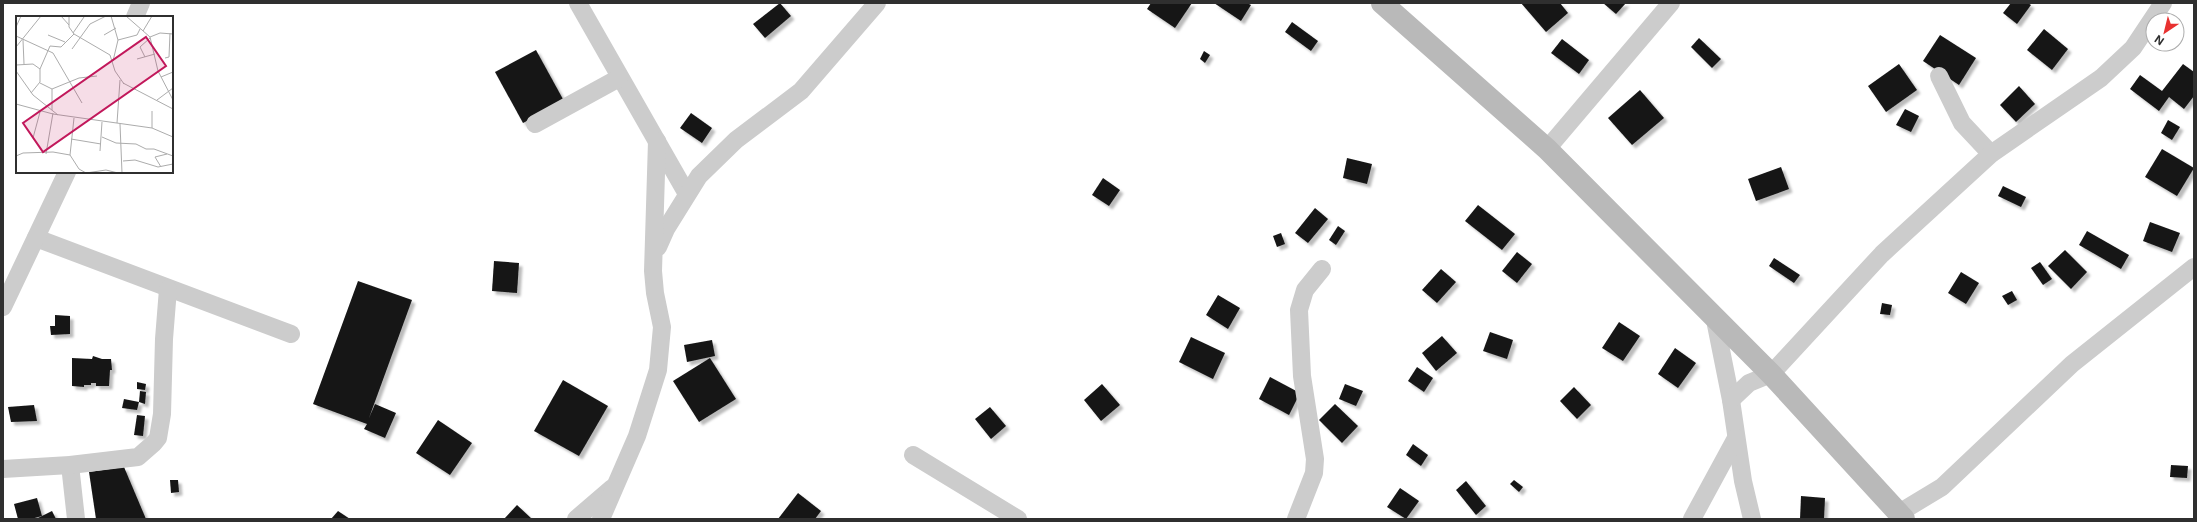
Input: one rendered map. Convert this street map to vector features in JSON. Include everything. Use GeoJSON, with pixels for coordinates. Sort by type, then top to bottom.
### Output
{"type":"FeatureCollection","features":[{"type":"Feature","properties":{"kind":"street"},"geometry":{"type":"LineString","coordinates":[[135,16],[141,3]]}},
{"type":"Feature","properties":{"kind":"street"},"geometry":{"type":"LineString","coordinates":[[578,3],[619,78],[687,194]]}},
{"type":"Feature","properties":{"kind":"street"},"geometry":{"type":"LineString","coordinates":[[656,252],[666,229],[699,176],[721,154],[801,91],[877,3]]}},
{"type":"Feature","properties":{"kind":"street"},"geometry":{"type":"LineString","coordinates":[[1382,3],[1547,150],[1715,320],[1771,374],[1901,516],[1942,487],[2072,364],[2194,267]]}},
{"type":"Feature","properties":{"kind":"street"},"geometry":{"type":"LineString","coordinates":[[1547,150],[1671,3]]}},
{"type":"Feature","properties":{"kind":"street"},"geometry":{"type":"LineString","coordinates":[[1731,400],[1749,383],[1771,374],[1882,254],[1991,154],[2101,78],[2133,48],[2163,3]]}},
{"type":"Feature","properties":{"kind":"street"},"geometry":{"type":"LineString","coordinates":[[1939,76],[1962,123],[1991,154]]}},
{"type":"Feature","properties":{"kind":"street"},"geometry":{"type":"LineString","coordinates":[[536,124],[619,78]]}},
{"type":"Feature","properties":{"kind":"street"},"geometry":{"type":"LineString","coordinates":[[601,519],[637,436],[658,370],[662,327],[655,293],[654,271],[656,252],[657,141]]}},
{"type":"Feature","properties":{"kind":"street"},"geometry":{"type":"LineString","coordinates":[[3,307],[67,173]]}},
{"type":"Feature","properties":{"kind":"street"},"geometry":{"type":"LineString","coordinates":[[36,238],[168,289],[291,334]]}},
{"type":"Feature","properties":{"kind":"street"},"geometry":{"type":"LineString","coordinates":[[1296,519],[1314,473],[1315,459],[1302,376],[1298,310],[1305,290],[1322,269]]}},
{"type":"Feature","properties":{"kind":"street"},"geometry":{"type":"LineString","coordinates":[[3,469],[70,465],[138,457],[145,453],[158,438],[162,414],[164,339],[168,289]]}},
{"type":"Feature","properties":{"kind":"street"},"geometry":{"type":"LineString","coordinates":[[1715,320],[1731,400],[1743,482],[1752,519]]}},
{"type":"Feature","properties":{"kind":"street"},"geometry":{"type":"LineString","coordinates":[[1692,519],[1736,438]]}},
{"type":"Feature","properties":{"kind":"street"},"geometry":{"type":"LineString","coordinates":[[912,455],[1018,519]]}},
{"type":"Feature","properties":{"kind":"street"},"geometry":{"type":"LineString","coordinates":[[70,465],[76,519]]}},
{"type":"Feature","properties":{"kind":"street"},"geometry":{"type":"LineString","coordinates":[[576,519],[615,485]]}},
{"type":"Feature","properties":{"kind":"building"},"geometry":{"type":"Polygon","coordinates":[[[780,3],[791,16],[765,38],[753,24],[780,3]]]}},
{"type":"Feature","properties":{"kind":"building"},"geometry":{"type":"Polygon","coordinates":[[[1151,3],[1192,3],[1175,28],[1147,9],[1151,3]]]}},
{"type":"Feature","properties":{"kind":"building"},"geometry":{"type":"Polygon","coordinates":[[[1214,3],[1247,3],[1251,5],[1241,21],[1214,3]]]}},
{"type":"Feature","properties":{"kind":"building"},"geometry":{"type":"Polygon","coordinates":[[[1521,3],[1560,3],[1568,13],[1546,32],[1521,3]]]}},
{"type":"Feature","properties":{"kind":"building"},"geometry":{"type":"Polygon","coordinates":[[[1603,3],[1626,3],[1616,14],[1603,3]]]}},
{"type":"Feature","properties":{"kind":"building"},"geometry":{"type":"Polygon","coordinates":[[[2011,3],[2028,3],[2031,5],[2017,24],[2003,13],[2011,3]]]}},
{"type":"Feature","properties":{"kind":"building"},"geometry":{"type":"Polygon","coordinates":[[[1292,22],[1318,41],[1311,51],[1285,32],[1292,22]]]}},
{"type":"Feature","properties":{"kind":"building"},"geometry":{"type":"Polygon","coordinates":[[[2044,29],[2068,49],[2052,70],[2027,50],[2044,29]]]}},
{"type":"Feature","properties":{"kind":"building"},"geometry":{"type":"Polygon","coordinates":[[[1940,35],[1976,58],[1959,85],[1923,61],[1940,35]]]}},
{"type":"Feature","properties":{"kind":"building"},"geometry":{"type":"Polygon","coordinates":[[[1699,38],[1721,59],[1712,68],[1691,47],[1699,38]]]}},
{"type":"Feature","properties":{"kind":"building"},"geometry":{"type":"Polygon","coordinates":[[[1562,39],[1589,60],[1579,74],[1551,53],[1562,39]]]}},
{"type":"Feature","properties":{"kind":"building"},"geometry":{"type":"Polygon","coordinates":[[[536,50],[564,101],[523,123],[495,72],[536,50]]]}},
{"type":"Feature","properties":{"kind":"building"},"geometry":{"type":"Polygon","coordinates":[[[1204,51],[1210,55],[1205,63],[1200,59],[1204,51]]]}},
{"type":"Feature","properties":{"kind":"building"},"geometry":{"type":"Polygon","coordinates":[[[1899,64],[1917,90],[1886,112],[1868,86],[1899,64]]]}},
{"type":"Feature","properties":{"kind":"building"},"geometry":{"type":"Polygon","coordinates":[[[2183,64],[2194,72],[2194,96],[2184,109],[2169,97],[2159,111],[2130,89],[2140,75],[2162,91],[2183,64]]]}},
{"type":"Feature","properties":{"kind":"building"},"geometry":{"type":"Polygon","coordinates":[[[2019,86],[2035,104],[2016,122],[2000,105],[2019,86]]]}},
{"type":"Feature","properties":{"kind":"building"},"geometry":{"type":"Polygon","coordinates":[[[1640,90],[1664,118],[1632,145],[1608,118],[1640,90]]]}},
{"type":"Feature","properties":{"kind":"building"},"geometry":{"type":"Polygon","coordinates":[[[1905,109],[1919,116],[1911,132],[1896,125],[1905,109]]]}},
{"type":"Feature","properties":{"kind":"building"},"geometry":{"type":"Polygon","coordinates":[[[691,113],[712,128],[702,143],[680,128],[691,113]]]}},
{"type":"Feature","properties":{"kind":"building"},"geometry":{"type":"Polygon","coordinates":[[[2168,120],[2180,127],[2172,140],[2161,133],[2168,120]]]}},
{"type":"Feature","properties":{"kind":"building"},"geometry":{"type":"Polygon","coordinates":[[[2162,149],[2194,168],[2177,196],[2145,177],[2162,149]]]}},
{"type":"Feature","properties":{"kind":"building"},"geometry":{"type":"Polygon","coordinates":[[[1347,158],[1372,164],[1367,184],[1343,178],[1347,158]]]}},
{"type":"Feature","properties":{"kind":"building"},"geometry":{"type":"Polygon","coordinates":[[[1781,167],[1789,189],[1756,201],[1748,179],[1781,167]]]}},
{"type":"Feature","properties":{"kind":"building"},"geometry":{"type":"Polygon","coordinates":[[[1103,178],[1120,190],[1109,206],[1092,195],[1103,178]]]}},
{"type":"Feature","properties":{"kind":"building"},"geometry":{"type":"Polygon","coordinates":[[[2003,186],[2026,197],[2021,207],[1998,196],[2003,186]]]}},
{"type":"Feature","properties":{"kind":"building"},"geometry":{"type":"Polygon","coordinates":[[[1478,205],[1515,234],[1502,250],[1465,221],[1478,205]]]}},
{"type":"Feature","properties":{"kind":"building"},"geometry":{"type":"Polygon","coordinates":[[[1315,208],[1328,219],[1308,243],[1295,233],[1315,208]]]}},
{"type":"Feature","properties":{"kind":"building"},"geometry":{"type":"Polygon","coordinates":[[[2150,222],[2180,233],[2172,252],[2143,241],[2150,222]]]}},
{"type":"Feature","properties":{"kind":"building"},"geometry":{"type":"Polygon","coordinates":[[[1338,226],[1345,231],[1336,245],[1329,240],[1338,226]]]}},
{"type":"Feature","properties":{"kind":"building"},"geometry":{"type":"Polygon","coordinates":[[[2087,231],[2129,255],[2121,269],[2079,245],[2087,231]]]}},
{"type":"Feature","properties":{"kind":"building"},"geometry":{"type":"Polygon","coordinates":[[[1281,233],[1285,244],[1277,247],[1273,236],[1281,233]]]}},
{"type":"Feature","properties":{"kind":"building"},"geometry":{"type":"Polygon","coordinates":[[[2065,250],[2087,272],[2071,289],[2048,266],[2065,250]]]}},
{"type":"Feature","properties":{"kind":"building"},"geometry":{"type":"Polygon","coordinates":[[[1517,252],[1532,264],[1517,283],[1502,271],[1517,252]]]}},
{"type":"Feature","properties":{"kind":"building"},"geometry":{"type":"Polygon","coordinates":[[[1774,258],[1800,275],[1794,283],[1769,266],[1774,258]]]}},
{"type":"Feature","properties":{"kind":"building"},"geometry":{"type":"Polygon","coordinates":[[[494,261],[519,263],[517,293],[492,291],[494,261]]]}},
{"type":"Feature","properties":{"kind":"building"},"geometry":{"type":"Polygon","coordinates":[[[2040,262],[2052,279],[2043,285],[2031,268],[2040,262]]]}},
{"type":"Feature","properties":{"kind":"building"},"geometry":{"type":"Polygon","coordinates":[[[1441,269],[1456,282],[1437,303],[1422,290],[1441,269]]]}},
{"type":"Feature","properties":{"kind":"building"},"geometry":{"type":"Polygon","coordinates":[[[1961,272],[1979,283],[1966,304],[1948,293],[1961,272]]]}},
{"type":"Feature","properties":{"kind":"building"},"geometry":{"type":"Polygon","coordinates":[[[358,281],[412,300],[369,418],[375,404],[396,413],[385,438],[364,429],[367,424],[313,404],[358,281]]]}},
{"type":"Feature","properties":{"kind":"building"},"geometry":{"type":"Polygon","coordinates":[[[2012,291],[2017,300],[2008,305],[2002,296],[2012,291]]]}},
{"type":"Feature","properties":{"kind":"building"},"geometry":{"type":"Polygon","coordinates":[[[1218,295],[1240,308],[1228,329],[1206,315],[1218,295]]]}},
{"type":"Feature","properties":{"kind":"building"},"geometry":{"type":"Polygon","coordinates":[[[1882,303],[1892,305],[1890,315],[1880,314],[1882,303]]]}},
{"type":"Feature","properties":{"kind":"building"},"geometry":{"type":"Polygon","coordinates":[[[55,315],[70,316],[70,334],[51,335],[50,326],[55,326],[55,315]]]}},
{"type":"Feature","properties":{"kind":"building"},"geometry":{"type":"Polygon","coordinates":[[[1619,322],[1640,336],[1623,361],[1602,348],[1619,322]]]}},
{"type":"Feature","properties":{"kind":"building"},"geometry":{"type":"Polygon","coordinates":[[[1490,332],[1513,340],[1507,359],[1483,351],[1490,332]]]}},
{"type":"Feature","properties":{"kind":"building"},"geometry":{"type":"Polygon","coordinates":[[[1442,336],[1457,353],[1436,371],[1422,353],[1442,336]]]}},
{"type":"Feature","properties":{"kind":"building"},"geometry":{"type":"Polygon","coordinates":[[[1191,337],[1225,353],[1213,379],[1179,362],[1191,337]]]}},
{"type":"Feature","properties":{"kind":"building"},"geometry":{"type":"Polygon","coordinates":[[[712,340],[715,356],[687,362],[684,345],[712,340]]]}},
{"type":"Feature","properties":{"kind":"building"},"geometry":{"type":"Polygon","coordinates":[[[1675,348],[1696,363],[1678,388],[1658,374],[1675,348]]]}},
{"type":"Feature","properties":{"kind":"building"},"geometry":{"type":"Polygon","coordinates":[[[93,356],[102,359],[111,359],[112,370],[110,370],[109,386],[96,386],[96,383],[91,383],[91,385],[84,385],[84,387],[72,386],[72,358],[92,359],[93,356]]]}},
{"type":"Feature","properties":{"kind":"building"},"geometry":{"type":"Polygon","coordinates":[[[710,358],[736,399],[699,422],[673,381],[710,358]]]}},
{"type":"Feature","properties":{"kind":"building"},"geometry":{"type":"Polygon","coordinates":[[[1417,367],[1433,378],[1424,392],[1408,381],[1417,367]]]}},
{"type":"Feature","properties":{"kind":"building"},"geometry":{"type":"Polygon","coordinates":[[[1270,377],[1300,393],[1289,415],[1259,399],[1270,377]]]}},
{"type":"Feature","properties":{"kind":"building"},"geometry":{"type":"Polygon","coordinates":[[[563,380],[608,406],[579,456],[534,431],[563,380]]]}},
{"type":"Feature","properties":{"kind":"building"},"geometry":{"type":"Polygon","coordinates":[[[137,382],[146,384],[145,390],[137,389],[137,382]]]}},
{"type":"Feature","properties":{"kind":"building"},"geometry":{"type":"Polygon","coordinates":[[[1102,384],[1120,405],[1101,421],[1084,400],[1102,384]]]}},
{"type":"Feature","properties":{"kind":"building"},"geometry":{"type":"Polygon","coordinates":[[[1345,384],[1363,391],[1356,406],[1339,399],[1345,384]]]}},
{"type":"Feature","properties":{"kind":"building"},"geometry":{"type":"Polygon","coordinates":[[[1574,387],[1591,405],[1577,419],[1560,401],[1574,387]]]}},
{"type":"Feature","properties":{"kind":"building"},"geometry":{"type":"Polygon","coordinates":[[[140,391],[146,392],[145,404],[139,402],[140,391]]]}},
{"type":"Feature","properties":{"kind":"building"},"geometry":{"type":"Polygon","coordinates":[[[124,399],[139,402],[137,410],[122,408],[124,399]]]}},
{"type":"Feature","properties":{"kind":"building"},"geometry":{"type":"Polygon","coordinates":[[[1335,404],[1358,426],[1342,443],[1319,420],[1335,404]]]}},
{"type":"Feature","properties":{"kind":"building"},"geometry":{"type":"Polygon","coordinates":[[[34,405],[37,421],[11,422],[8,407],[34,405]]]}},
{"type":"Feature","properties":{"kind":"building"},"geometry":{"type":"Polygon","coordinates":[[[990,407],[1006,426],[991,439],[975,419],[990,407]]]}},
{"type":"Feature","properties":{"kind":"building"},"geometry":{"type":"Polygon","coordinates":[[[137,415],[145,416],[143,436],[134,435],[137,415]]]}},
{"type":"Feature","properties":{"kind":"building"},"geometry":{"type":"Polygon","coordinates":[[[438,420],[472,443],[450,475],[416,453],[438,420]]]}},
{"type":"Feature","properties":{"kind":"building"},"geometry":{"type":"Polygon","coordinates":[[[1413,444],[1428,455],[1421,466],[1406,455],[1413,444]]]}},
{"type":"Feature","properties":{"kind":"building"},"geometry":{"type":"Polygon","coordinates":[[[2171,465],[2188,466],[2187,478],[2170,477],[2171,465]]]}},
{"type":"Feature","properties":{"kind":"building"},"geometry":{"type":"Polygon","coordinates":[[[124,467],[146,519],[96,519],[89,472],[124,467]]]}},
{"type":"Feature","properties":{"kind":"building"},"geometry":{"type":"Polygon","coordinates":[[[170,480],[178,480],[179,492],[171,493],[170,480]]]}},
{"type":"Feature","properties":{"kind":"building"},"geometry":{"type":"Polygon","coordinates":[[[1514,480],[1523,487],[1519,492],[1510,484],[1514,480]]]}},
{"type":"Feature","properties":{"kind":"building"},"geometry":{"type":"Polygon","coordinates":[[[1466,481],[1486,506],[1476,515],[1456,490],[1466,481]]]}},
{"type":"Feature","properties":{"kind":"building"},"geometry":{"type":"Polygon","coordinates":[[[1400,488],[1419,501],[1406,519],[1387,507],[1400,488]]]}},
{"type":"Feature","properties":{"kind":"building"},"geometry":{"type":"Polygon","coordinates":[[[798,493],[821,511],[815,519],[778,519],[798,493]]]}},
{"type":"Feature","properties":{"kind":"building"},"geometry":{"type":"Polygon","coordinates":[[[1801,496],[1825,498],[1824,519],[1800,519],[1801,496]]]}},
{"type":"Feature","properties":{"kind":"building"},"geometry":{"type":"Polygon","coordinates":[[[37,498],[42,516],[31,519],[18,519],[14,504],[37,498]]]}},
{"type":"Feature","properties":{"kind":"building"},"geometry":{"type":"Polygon","coordinates":[[[517,505],[532,519],[504,519],[517,505]]]}},
{"type":"Feature","properties":{"kind":"building"},"geometry":{"type":"Polygon","coordinates":[[[52,511],[56,519],[36,519],[52,511]]]}},
{"type":"Feature","properties":{"kind":"building"},"geometry":{"type":"Polygon","coordinates":[[[338,511],[350,519],[331,519],[338,511]]]}}]}
